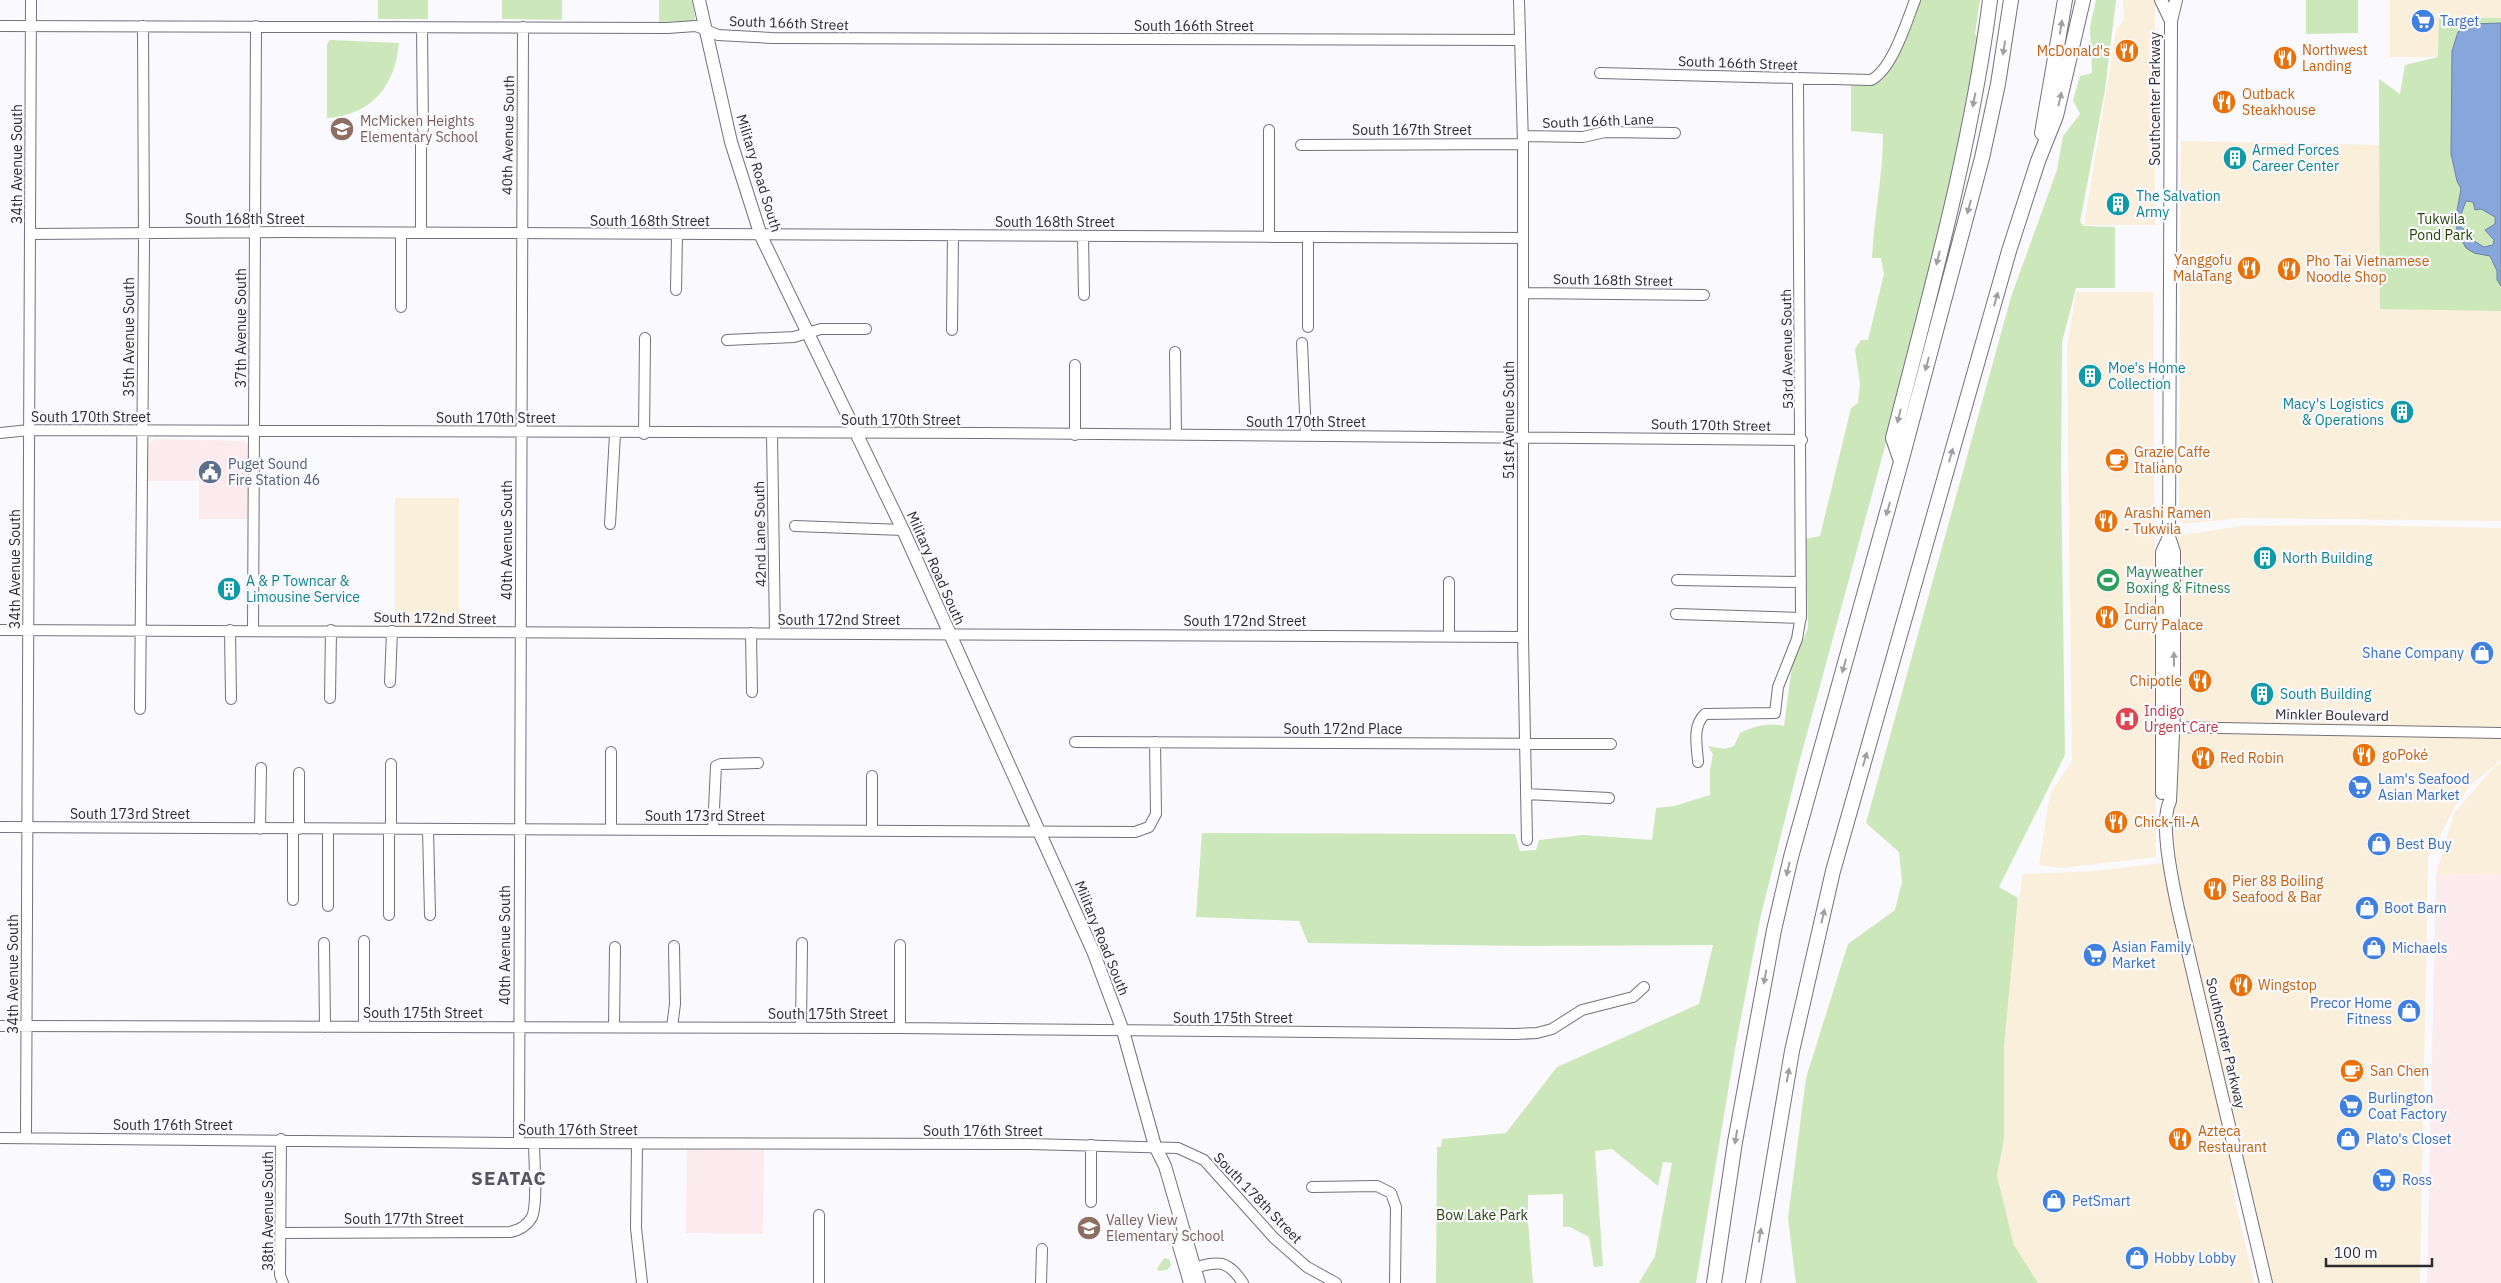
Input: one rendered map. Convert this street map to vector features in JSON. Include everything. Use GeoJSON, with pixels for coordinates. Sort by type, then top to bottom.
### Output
{"type":"FeatureCollection","features":[{"type":"Feature","properties":{"kind":"highway"},"geometry":{"type":"LineString","coordinates":[[1901,462],[1893,438],[1969,128],[1983,53],[1990,0]]}},
{"type":"Feature","properties":{"kind":"highway"},"geometry":{"type":"LineString","coordinates":[[1714,1283],[1735,1142],[1774,930],[1791,857],[1901,462],[1982,158],[1998,84],[2011,0]]}},
{"type":"Feature","properties":{"kind":"highway"},"geometry":{"type":"LineString","coordinates":[[2038,161],[2065,0]]}},
{"type":"Feature","properties":{"kind":"highway"},"geometry":{"type":"LineString","coordinates":[[1753,1283],[1792,1052],[1833,871],[2009,251],[2038,161],[2056,116],[2083,0]]}},
{"type":"Feature","properties":{"kind":"main road","name":"Military Road South"},"geometry":{"type":"LineString","coordinates":[[699,0],[731,142],[761,236],[903,530],[1093,951],[1123,1031],[1155,1146],[1156,1160],[1190,1269],[1199,1283]]}},
{"type":"Feature","properties":{"kind":"main road","name":"Southcenter Parkway"},"geometry":{"type":"LineString","coordinates":[[2161,0],[2171,21]]}},
{"type":"Feature","properties":{"kind":"main road","name":"Southcenter Parkway"},"geometry":{"type":"LineString","coordinates":[[2176,0],[2171,21],[2170,537],[2174,552],[2168,727],[2170,801],[2167,808],[2170,872],[2266,1283]]}},
{"type":"Feature","properties":{"kind":"main road","name":"Military Road South"},"geometry":{"type":"LineString","coordinates":[[1190,1269],[1190,1283]]}},
{"type":"Feature","properties":{"kind":"street","name":"34th Avenue South"},"geometry":{"type":"LineString","coordinates":[[26,1138],[31,0]]}},
{"type":"Feature","properties":{"kind":"street","name":"51st Avenue South"},"geometry":{"type":"LineString","coordinates":[[1519,0],[1523,140],[1523,637],[1527,840]]}},
{"type":"Feature","properties":{"kind":"street","name":"South 166th Street"},"geometry":{"type":"LineString","coordinates":[[1600,73],[1871,80],[1881,73],[1898,42],[1916,0]]}},
{"type":"Feature","properties":{"kind":"street","name":"South 166th Street"},"geometry":{"type":"LineString","coordinates":[[0,26],[523,28],[667,28],[692,26],[718,35],[782,38],[1519,40]]}},
{"type":"Feature","properties":{"kind":"street","name":"35th Avenue South"},"geometry":{"type":"LineString","coordinates":[[140,709],[144,234],[143,26]]}},
{"type":"Feature","properties":{"kind":"street","name":"37th Avenue South"},"geometry":{"type":"LineString","coordinates":[[253,630],[256,26]]}},
{"type":"Feature","properties":{"kind":"street"},"geometry":{"type":"LineString","coordinates":[[421,233],[422,27]]}},
{"type":"Feature","properties":{"kind":"street","name":"40th Avenue South"},"geometry":{"type":"LineString","coordinates":[[519,1143],[523,28]]}},
{"type":"Feature","properties":{"kind":"street","name":"53rd Avenue South"},"geometry":{"type":"LineString","coordinates":[[1698,762],[1696,728],[1698,722],[1705,714],[1775,714],[1778,687],[1797,639],[1801,618],[1802,440],[1798,79]]}},
{"type":"Feature","properties":{"kind":"street"},"geometry":{"type":"LineString","coordinates":[[1269,130],[1269,237]]}},
{"type":"Feature","properties":{"kind":"street","name":"South 166th Lane"},"geometry":{"type":"LineString","coordinates":[[1523,140],[1583,137],[1614,132],[1675,133]]}},
{"type":"Feature","properties":{"kind":"street","name":"South 167th Street"},"geometry":{"type":"LineString","coordinates":[[1302,145],[1523,140]]}},
{"type":"Feature","properties":{"kind":"street","name":"South 168th Street"},"geometry":{"type":"LineString","coordinates":[[31,234],[255,232],[677,236],[1522,238]]}},
{"type":"Feature","properties":{"kind":"street"},"geometry":{"type":"LineString","coordinates":[[400,233],[401,307]]}},
{"type":"Feature","properties":{"kind":"street"},"geometry":{"type":"LineString","coordinates":[[676,290],[677,236]]}},
{"type":"Feature","properties":{"kind":"street"},"geometry":{"type":"LineString","coordinates":[[952,330],[953,236]]}},
{"type":"Feature","properties":{"kind":"street"},"geometry":{"type":"LineString","coordinates":[[1084,236],[1084,295]]}},
{"type":"Feature","properties":{"kind":"street"},"geometry":{"type":"LineString","coordinates":[[1308,237],[1308,327]]}},
{"type":"Feature","properties":{"kind":"street","name":"South 168th Street"},"geometry":{"type":"LineString","coordinates":[[1522,292],[1704,295]]}},
{"type":"Feature","properties":{"kind":"street"},"geometry":{"type":"LineString","coordinates":[[728,340],[794,337],[821,329],[866,329]]}},
{"type":"Feature","properties":{"kind":"street"},"geometry":{"type":"LineString","coordinates":[[644,434],[645,338]]}},
{"type":"Feature","properties":{"kind":"street"},"geometry":{"type":"LineString","coordinates":[[1302,343],[1306,436]]}},
{"type":"Feature","properties":{"kind":"street"},"geometry":{"type":"LineString","coordinates":[[1175,352],[1176,435]]}},
{"type":"Feature","properties":{"kind":"street"},"geometry":{"type":"LineString","coordinates":[[1075,365],[1076,435]]}},
{"type":"Feature","properties":{"kind":"street","name":"South 170th Street"},"geometry":{"type":"LineString","coordinates":[[0,433],[29,430],[615,434],[856,433],[1802,440]]}},
{"type":"Feature","properties":{"kind":"street"},"geometry":{"type":"LineString","coordinates":[[610,524],[615,434]]}},
{"type":"Feature","properties":{"kind":"street","name":"42nd Lane South"},"geometry":{"type":"LineString","coordinates":[[772,434],[775,633]]}},
{"type":"Feature","properties":{"kind":"street"},"geometry":{"type":"LineString","coordinates":[[795,526],[903,530]]}},
{"type":"Feature","properties":{"kind":"street"},"geometry":{"type":"LineString","coordinates":[[1677,580],[1802,582]]}},
{"type":"Feature","properties":{"kind":"street"},"geometry":{"type":"LineString","coordinates":[[1448,582],[1449,636]]}},
{"type":"Feature","properties":{"kind":"street"},"geometry":{"type":"LineString","coordinates":[[1676,614],[1801,618]]}},
{"type":"Feature","properties":{"kind":"street","name":"South 172nd Street"},"geometry":{"type":"LineString","coordinates":[[0,630],[331,630],[521,633],[598,631],[1523,637]]}},
{"type":"Feature","properties":{"kind":"street"},"geometry":{"type":"LineString","coordinates":[[230,630],[231,699]]}},
{"type":"Feature","properties":{"kind":"street"},"geometry":{"type":"LineString","coordinates":[[330,698],[331,630]]}},
{"type":"Feature","properties":{"kind":"street"},"geometry":{"type":"LineString","coordinates":[[390,682],[392,631]]}},
{"type":"Feature","properties":{"kind":"street"},"geometry":{"type":"LineString","coordinates":[[751,633],[752,692]]}},
{"type":"Feature","properties":{"kind":"street","name":"Minkler Boulevard"},"geometry":{"type":"LineString","coordinates":[[2168,727],[2501,733]]}},
{"type":"Feature","properties":{"kind":"street","name":"South 172nd Place"},"geometry":{"type":"LineString","coordinates":[[1075,742],[1611,744]]}},
{"type":"Feature","properties":{"kind":"street","name":"South 173rd Street"},"geometry":{"type":"LineString","coordinates":[[0,827],[1039,830],[1135,832],[1149,828],[1156,814],[1155,742]]}},
{"type":"Feature","properties":{"kind":"street"},"geometry":{"type":"LineString","coordinates":[[611,752],[611,829]]}},
{"type":"Feature","properties":{"kind":"street"},"geometry":{"type":"LineString","coordinates":[[713,830],[716,766],[721,764],[758,763]]}},
{"type":"Feature","properties":{"kind":"street"},"geometry":{"type":"LineString","coordinates":[[389,914],[391,764]]}},
{"type":"Feature","properties":{"kind":"street"},"geometry":{"type":"LineString","coordinates":[[260,829],[261,768]]}},
{"type":"Feature","properties":{"kind":"street"},"geometry":{"type":"LineString","coordinates":[[293,900],[299,773]]}},
{"type":"Feature","properties":{"kind":"street"},"geometry":{"type":"LineString","coordinates":[[872,776],[872,830]]}},
{"type":"Feature","properties":{"kind":"street"},"geometry":{"type":"LineString","coordinates":[[1526,794],[1609,798]]}},
{"type":"Feature","properties":{"kind":"street"},"geometry":{"type":"LineString","coordinates":[[328,829],[328,906]]}},
{"type":"Feature","properties":{"kind":"street"},"geometry":{"type":"LineString","coordinates":[[428,829],[430,915]]}},
{"type":"Feature","properties":{"kind":"street"},"geometry":{"type":"LineString","coordinates":[[364,942],[364,1027]]}},
{"type":"Feature","properties":{"kind":"street"},"geometry":{"type":"LineString","coordinates":[[324,943],[325,1027]]}},
{"type":"Feature","properties":{"kind":"street"},"geometry":{"type":"LineString","coordinates":[[802,944],[802,1028]]}},
{"type":"Feature","properties":{"kind":"street"},"geometry":{"type":"LineString","coordinates":[[900,945],[900,1028]]}},
{"type":"Feature","properties":{"kind":"street"},"geometry":{"type":"LineString","coordinates":[[672,1028],[674,946]]}},
{"type":"Feature","properties":{"kind":"street"},"geometry":{"type":"LineString","coordinates":[[614,1027],[615,947]]}},
{"type":"Feature","properties":{"kind":"street","name":"South 175th Street"},"geometry":{"type":"LineString","coordinates":[[0,1026],[900,1028],[1537,1033],[1552,1029],[1588,1008],[1633,997],[1644,987]]}},
{"type":"Feature","properties":{"kind":"street","name":"South 176th Street"},"geometry":{"type":"LineString","coordinates":[[0,1138],[281,1139],[637,1144],[1155,1146]]}},
{"type":"Feature","properties":{"kind":"street","name":"38th Avenue South"},"geometry":{"type":"LineString","coordinates":[[281,1139],[280,1275],[283,1283]]}},
{"type":"Feature","properties":{"kind":"street","name":"South 177th Street"},"geometry":{"type":"LineString","coordinates":[[281,1233],[510,1232],[525,1226],[534,1211],[534,1143]]}},
{"type":"Feature","properties":{"kind":"street"},"geometry":{"type":"LineString","coordinates":[[637,1144],[636,1228],[642,1283]]}},
{"type":"Feature","properties":{"kind":"street"},"geometry":{"type":"LineString","coordinates":[[1091,1145],[1091,1202]]}},
{"type":"Feature","properties":{"kind":"street","name":"South 178th Street"},"geometry":{"type":"LineString","coordinates":[[1155,1146],[1178,1148],[1204,1160],[1274,1238],[1307,1267],[1336,1283]]}},
{"type":"Feature","properties":{"kind":"street"},"geometry":{"type":"LineString","coordinates":[[1312,1187],[1377,1186],[1391,1193],[1396,1207],[1395,1283]]}},
{"type":"Feature","properties":{"kind":"street"},"geometry":{"type":"LineString","coordinates":[[819,1215],[819,1283]]}},
{"type":"Feature","properties":{"kind":"street"},"geometry":{"type":"LineString","coordinates":[[1041,1283],[1042,1249]]}},
{"type":"Feature","properties":{"kind":"street"},"geometry":{"type":"LineString","coordinates":[[1190,1269],[1215,1262],[1221,1263],[1234,1271],[1243,1283]]}},
{"type":"Feature","properties":{"kind":"shaded area"},"geometry":{"type":"Polygon","coordinates":[[[2123,0],[2155,0],[2155,225],[2084,225],[2116,31],[2124,19],[2123,0]]]}},
{"type":"Feature","properties":{"kind":"shaded area"},"geometry":{"type":"Polygon","coordinates":[[[2390,0],[2501,0],[2501,18],[2440,17],[2438,57],[2390,57],[2390,0]]]}},
{"type":"Feature","properties":{"kind":"shaded area"},"geometry":{"type":"Polygon","coordinates":[[[2181,141],[2380,145],[2381,308],[2501,311],[2501,521],[2242,518],[2182,524],[2179,520],[2181,141]]]}},
{"type":"Feature","properties":{"kind":"shaded area"},"geometry":{"type":"Polygon","coordinates":[[[2076,292],[2153,292],[2156,857],[2061,868],[2039,865],[2050,794],[2072,761],[2067,348],[2076,292]]]}},
{"type":"Feature","properties":{"kind":"shaded area"},"geometry":{"type":"Polygon","coordinates":[[[155,439],[244,441],[248,445],[248,519],[199,519],[199,481],[147,481],[147,445],[155,439]]]}},
{"type":"Feature","properties":{"kind":"shaded area"},"geometry":{"type":"Polygon","coordinates":[[[395,498],[459,498],[459,626],[395,626],[395,498]]]}},
{"type":"Feature","properties":{"kind":"shaded area"},"geometry":{"type":"Polygon","coordinates":[[[2350,525],[2501,528],[2501,760],[2472,784],[2458,801],[2428,858],[2420,1283],[2266,1283],[2241,1177],[2230,1177],[2254,1283],[2038,1283],[2014,1245],[1997,1177],[2004,1139],[2004,1046],[2014,933],[2023,874],[2095,871],[2169,862],[2169,537],[2242,526],[2350,525]]]}},
{"type":"Feature","properties":{"kind":"shaded area"},"geometry":{"type":"Polygon","coordinates":[[[2501,763],[2501,874],[2436,875],[2454,813],[2495,766],[2501,763]]]}},
{"type":"Feature","properties":{"kind":"shaded area"},"geometry":{"type":"Polygon","coordinates":[[[2501,874],[2501,1283],[2427,1283],[2436,875],[2501,874]]]}},
{"type":"Feature","properties":{"kind":"shaded area"},"geometry":{"type":"Polygon","coordinates":[[[687,1149],[764,1150],[763,1234],[686,1233],[687,1149]]]}},
{"type":"Feature","properties":{"kind":"green space"},"geometry":{"type":"Polygon","coordinates":[[[378,0],[428,0],[428,19],[378,19],[378,0]]]}},
{"type":"Feature","properties":{"kind":"green space"},"geometry":{"type":"Polygon","coordinates":[[[502,0],[562,0],[562,20],[502,19],[502,0]]]}},
{"type":"Feature","properties":{"kind":"green space"},"geometry":{"type":"Polygon","coordinates":[[[659,0],[692,0],[694,21],[659,22],[659,0]]]}},
{"type":"Feature","properties":{"kind":"green space","name":"Bow Lake Park"},"geometry":{"type":"Polygon","coordinates":[[[1921,0],[1980,0],[1975,34],[1978,38],[1960,145],[1890,428],[1799,763],[1760,919],[1735,1049],[1696,1283],[1639,1283],[1655,1256],[1672,1163],[1663,1162],[1658,1186],[1612,1149],[1595,1151],[1603,1266],[1594,1267],[1589,1237],[1570,1227],[1563,1227],[1563,1194],[1528,1195],[1533,1283],[1436,1283],[1437,1147],[1441,1147],[1442,1139],[1506,1133],[1557,1067],[1699,1004],[1713,945],[1530,946],[1308,943],[1299,921],[1196,917],[1202,833],[1515,834],[1520,851],[1536,850],[1539,840],[1583,835],[1652,840],[1656,808],[1674,806],[1710,795],[1710,770],[1713,754],[1708,746],[1725,749],[1734,746],[1740,733],[1750,728],[1761,725],[1784,726],[1792,666],[1808,628],[1806,539],[1820,536],[1851,408],[1858,403],[1860,384],[1855,349],[1861,340],[1868,340],[1884,274],[1881,258],[1872,258],[1882,165],[1883,134],[1851,131],[1851,85],[1872,85],[1885,77],[1904,45],[1921,0]]]}},
{"type":"Feature","properties":{"kind":"green space"},"geometry":{"type":"Polygon","coordinates":[[[2096,0],[2116,0],[2105,90],[2080,222],[2084,226],[2115,227],[2115,288],[2076,288],[2062,342],[2061,470],[2065,755],[1999,887],[2018,898],[2004,1046],[2004,1139],[1997,1176],[2014,1245],[2038,1283],[1796,1283],[1788,1218],[1806,1078],[1848,944],[1895,910],[1902,882],[1899,852],[1866,823],[2011,297],[2057,170],[2063,136],[2080,114],[2073,100],[2080,76],[2092,73],[2090,27],[2096,0]]]}},
{"type":"Feature","properties":{"kind":"green space"},"geometry":{"type":"Polygon","coordinates":[[[2306,0],[2358,0],[2358,33],[2306,34],[2306,0]]]}},
{"type":"Feature","properties":{"kind":"green space","name":"Tukwila Pond Park"},"geometry":{"type":"Polygon","coordinates":[[[2439,17],[2501,18],[2501,311],[2380,309],[2379,79],[2400,94],[2405,65],[2438,57],[2439,17]]]}},
{"type":"Feature","properties":{"kind":"green space"},"geometry":{"type":"Polygon","coordinates":[[[330,40],[399,43],[397,58],[392,72],[386,85],[378,95],[369,104],[357,111],[343,116],[327,118],[327,44],[330,40]]]}},
{"type":"Feature","properties":{"kind":"green space"},"geometry":{"type":"Polygon","coordinates":[[[1164,1258],[1169,1259],[1171,1265],[1167,1270],[1159,1271],[1157,1269],[1164,1258]]]}},
{"type":"Feature","properties":{"kind":"water"},"geometry":{"type":"Polygon","coordinates":[[[2501,23],[2501,286],[2497,280],[2497,271],[2490,256],[2474,253],[2466,248],[2457,232],[2456,216],[2461,189],[2457,181],[2451,154],[2452,51],[2458,32],[2471,24],[2501,23]],[[2466,201],[2460,217],[2461,228],[2472,232],[2474,241],[2484,247],[2493,245],[2494,240],[2485,230],[2495,224],[2495,217],[2481,209],[2475,210],[2473,202],[2466,201]]]}},
{"type":"Feature","properties":{"kind":"place","name":"Target"},"geometry":{"type":"Point","coordinates":[2423,21]}},
{"type":"Feature","properties":{"kind":"place","name":"McDonald's"},"geometry":{"type":"Point","coordinates":[2127,51]}},
{"type":"Feature","properties":{"kind":"place","name":"Northwest Landing"},"geometry":{"type":"Point","coordinates":[2285,58]}},
{"type":"Feature","properties":{"kind":"place","name":"Outback Steakhouse"},"geometry":{"type":"Point","coordinates":[2224,102]}},
{"type":"Feature","properties":{"kind":"place","name":"McMicken Heights Elementary School"},"geometry":{"type":"Point","coordinates":[342,129]}},
{"type":"Feature","properties":{"kind":"place","name":"Armed Forces Career Center"},"geometry":{"type":"Point","coordinates":[2235,158]}},
{"type":"Feature","properties":{"kind":"place","name":"The Salvation Army"},"geometry":{"type":"Point","coordinates":[2118,204]}},
{"type":"Feature","properties":{"kind":"place","name":"Yanggofu MalaTang"},"geometry":{"type":"Point","coordinates":[2249,268]}},
{"type":"Feature","properties":{"kind":"place","name":"Pho Tai Vietnamese Noodle Shop"},"geometry":{"type":"Point","coordinates":[2289,269]}},
{"type":"Feature","properties":{"kind":"place","name":"Moe's Home Collection"},"geometry":{"type":"Point","coordinates":[2090,376]}},
{"type":"Feature","properties":{"kind":"place","name":"Macy's Logistics & Operations"},"geometry":{"type":"Point","coordinates":[2402,412]}},
{"type":"Feature","properties":{"kind":"place","name":"Grazie Caffe Italiano"},"geometry":{"type":"Point","coordinates":[2117,460]}},
{"type":"Feature","properties":{"kind":"place","name":"Puget Sound Fire Station 46"},"geometry":{"type":"Point","coordinates":[210,472]}},
{"type":"Feature","properties":{"kind":"place","name":"Arashi Ramen - Tukwila"},"geometry":{"type":"Point","coordinates":[2106,521]}},
{"type":"Feature","properties":{"kind":"place","name":"North Building"},"geometry":{"type":"Point","coordinates":[2265,558]}},
{"type":"Feature","properties":{"kind":"place","name":"Mayweather Boxing & Fitness"},"geometry":{"type":"Point","coordinates":[2108,580]}},
{"type":"Feature","properties":{"kind":"place","name":"A & P Towncar & Limousine Service"},"geometry":{"type":"Point","coordinates":[229,589]}},
{"type":"Feature","properties":{"kind":"place","name":"Indian Curry Palace"},"geometry":{"type":"Point","coordinates":[2107,617]}},
{"type":"Feature","properties":{"kind":"place","name":"Shane Company"},"geometry":{"type":"Point","coordinates":[2482,653]}},
{"type":"Feature","properties":{"kind":"place","name":"Chipotle"},"geometry":{"type":"Point","coordinates":[2200,681]}},
{"type":"Feature","properties":{"kind":"place","name":"South Building"},"geometry":{"type":"Point","coordinates":[2262,694]}},
{"type":"Feature","properties":{"kind":"place","name":"Indigo Urgent Care"},"geometry":{"type":"Point","coordinates":[2127,719]}},
{"type":"Feature","properties":{"kind":"place","name":"goPoké"},"geometry":{"type":"Point","coordinates":[2364,755]}},
{"type":"Feature","properties":{"kind":"place","name":"Red Robin"},"geometry":{"type":"Point","coordinates":[2203,758]}},
{"type":"Feature","properties":{"kind":"place","name":"Lam's Seafood Asian Market"},"geometry":{"type":"Point","coordinates":[2360,787]}},
{"type":"Feature","properties":{"kind":"place","name":"Chick-fil-A"},"geometry":{"type":"Point","coordinates":[2116,822]}},
{"type":"Feature","properties":{"kind":"place","name":"Best Buy"},"geometry":{"type":"Point","coordinates":[2379,844]}},
{"type":"Feature","properties":{"kind":"place","name":"Pier 88 Boiling Seafood & Bar"},"geometry":{"type":"Point","coordinates":[2215,889]}},
{"type":"Feature","properties":{"kind":"place","name":"Boot Barn"},"geometry":{"type":"Point","coordinates":[2367,908]}},
{"type":"Feature","properties":{"kind":"place","name":"Michaels"},"geometry":{"type":"Point","coordinates":[2374,948]}},
{"type":"Feature","properties":{"kind":"place","name":"Asian Family Market"},"geometry":{"type":"Point","coordinates":[2095,955]}},
{"type":"Feature","properties":{"kind":"place","name":"Wingstop"},"geometry":{"type":"Point","coordinates":[2241,985]}},
{"type":"Feature","properties":{"kind":"place","name":"Precor Home Fitness"},"geometry":{"type":"Point","coordinates":[2409,1011]}},
{"type":"Feature","properties":{"kind":"place","name":"San Chen"},"geometry":{"type":"Point","coordinates":[2352,1071]}},
{"type":"Feature","properties":{"kind":"place","name":"Burlington Coat Factory"},"geometry":{"type":"Point","coordinates":[2351,1106]}},
{"type":"Feature","properties":{"kind":"place","name":"Azteca Restaurant"},"geometry":{"type":"Point","coordinates":[2180,1139]}},
{"type":"Feature","properties":{"kind":"place","name":"Plato's Closet"},"geometry":{"type":"Point","coordinates":[2348,1139]}},
{"type":"Feature","properties":{"kind":"place","name":"Ross"},"geometry":{"type":"Point","coordinates":[2384,1180]}},
{"type":"Feature","properties":{"kind":"place","name":"PetSmart"},"geometry":{"type":"Point","coordinates":[2054,1201]}},
{"type":"Feature","properties":{"kind":"place","name":"Valley View Elementary School"},"geometry":{"type":"Point","coordinates":[1089,1228]}},
{"type":"Feature","properties":{"kind":"place","name":"Hobby Lobby"},"geometry":{"type":"Point","coordinates":[2137,1258]}},
{"type":"Feature","properties":{"kind":"district","name":"SEATAC"},"geometry":{"type":"Point","coordinates":[509,1178]}}]}
